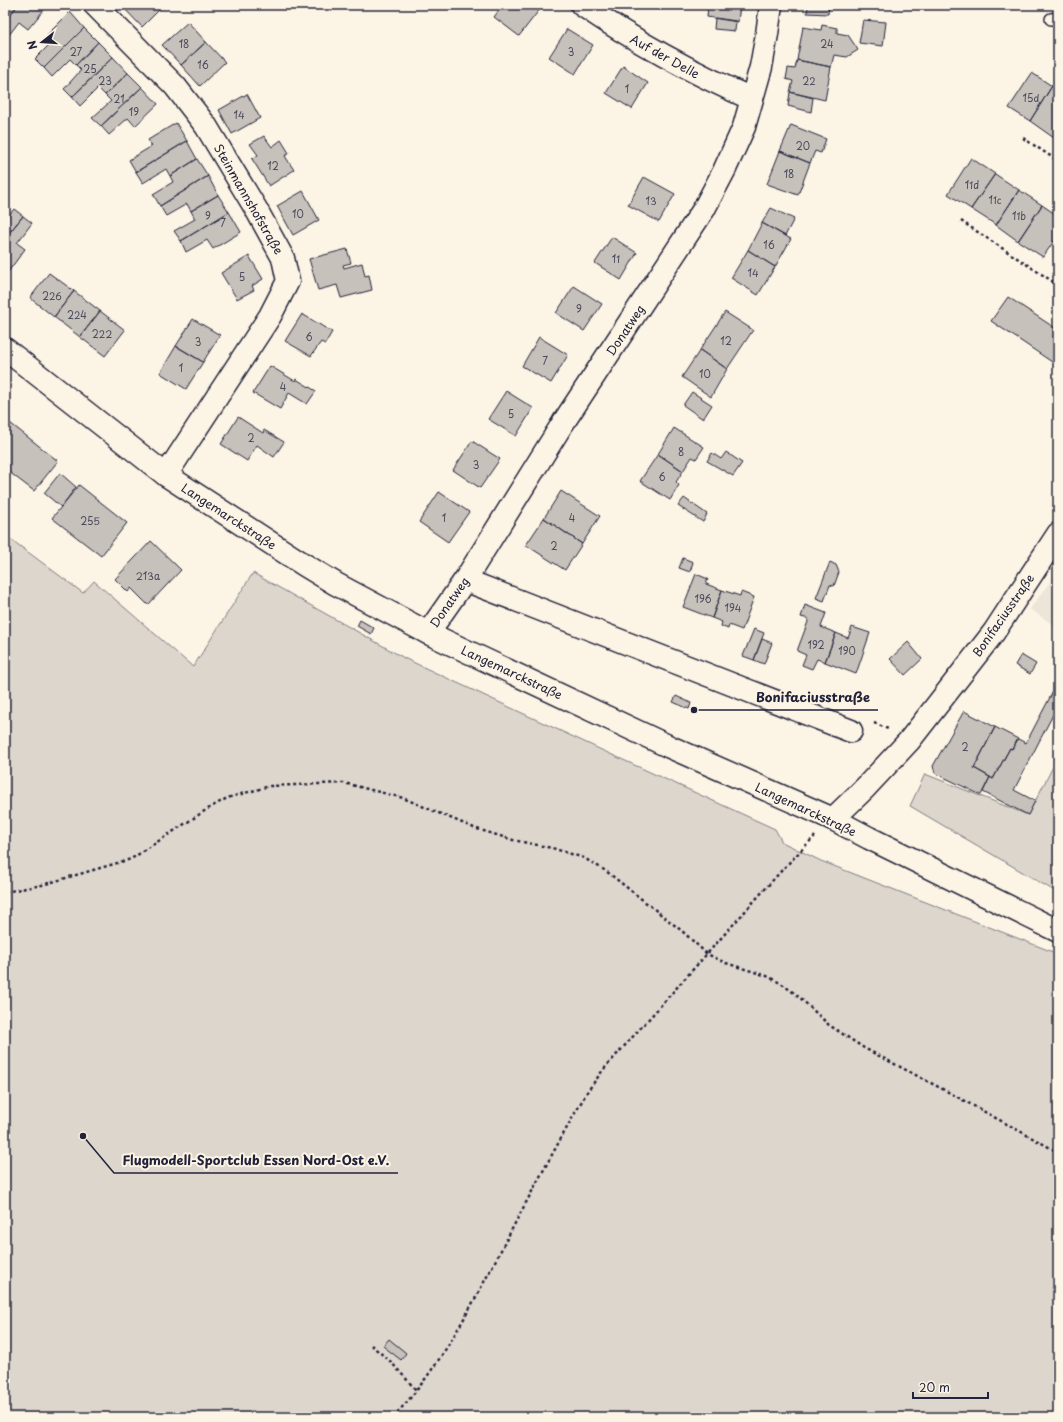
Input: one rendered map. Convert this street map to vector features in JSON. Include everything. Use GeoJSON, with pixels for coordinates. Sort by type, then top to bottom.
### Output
{"type":"FeatureCollection","features":[{"type":"Feature","properties":{"kind":"street","name":"Steinmannshofstraße"},"geometry":{"type":"LineString","coordinates":[[95,5],[175,86],[206,126],[256,209],[282,258],[288,281],[270,316],[166,475]]}},
{"type":"Feature","properties":{"kind":"street","name":"Auf der Delle"},"geometry":{"type":"LineString","coordinates":[[582,5],[650,49],[707,79],[752,99]]}},
{"type":"Feature","properties":{"kind":"street","name":"Donatweg"},"geometry":{"type":"LineString","coordinates":[[428,633],[465,580],[563,423],[704,209],[744,128],[761,67],[771,5]]}},
{"type":"Feature","properties":{"kind":"street","name":"Langemarckstraße"},"geometry":{"type":"LineString","coordinates":[[5,349],[166,475],[303,564],[349,591],[428,633],[670,747],[832,819],[1058,931]]}},
{"type":"Feature","properties":{"kind":"street","name":"Bonifaciusstraße"},"geometry":{"type":"LineString","coordinates":[[832,819],[869,784],[909,741],[994,632],[1058,534]]}},
{"type":"Feature","properties":{"kind":"street"},"geometry":{"type":"LineString","coordinates":[[465,580],[851,731]]}},
{"type":"Feature","properties":{"kind":"path"},"geometry":{"type":"LineString","coordinates":[[1023,138],[1058,161]]}},
{"type":"Feature","properties":{"kind":"path"},"geometry":{"type":"LineString","coordinates":[[961,221],[1058,286]]}},
{"type":"Feature","properties":{"kind":"path"},"geometry":{"type":"LineString","coordinates":[[851,731],[865,720],[890,730],[909,741]]}},
{"type":"Feature","properties":{"kind":"path"},"geometry":{"type":"LineString","coordinates":[[5,892],[42,885],[131,859],[227,798],[270,786],[344,783],[402,798],[474,828],[513,840],[552,848],[584,858],[606,872],[682,931],[707,954],[726,963],[767,976],[782,984],[797,995],[829,1025],[864,1048],[1058,1152]]}},
{"type":"Feature","properties":{"kind":"path"},"geometry":{"type":"LineString","coordinates":[[393,1417],[417,1391],[440,1359],[471,1306],[587,1092],[603,1070],[782,870],[832,819]]}},
{"type":"Feature","properties":{"kind":"path"},"geometry":{"type":"LineString","coordinates":[[371,1345],[391,1362],[417,1391]]}},
{"type":"Feature","properties":{"kind":"shaded area"},"geometry":{"type":"Polygon","coordinates":[[[5,535],[83,593],[94,581],[193,667],[253,573],[406,659],[775,829],[782,842],[821,861],[1058,954],[1058,1417],[5,1417],[5,535]]]}},
{"type":"Feature","properties":{"kind":"shaded area"},"geometry":{"type":"Polygon","coordinates":[[[1058,571],[1058,628],[1030,609],[1058,571]]]}},
{"type":"Feature","properties":{"kind":"shaded area"},"geometry":{"type":"Polygon","coordinates":[[[1058,757],[1058,893],[910,806],[925,774],[1028,815],[1058,757]]]}},
{"type":"Feature","properties":{"kind":"building"},"geometry":{"type":"Polygon","coordinates":[[[5,5],[18,5],[5,21],[5,5]]]}},
{"type":"Feature","properties":{"kind":"building"},"geometry":{"type":"Polygon","coordinates":[[[18,5],[48,5],[28,29],[19,22],[5,40],[5,21],[18,5]]]}},
{"type":"Feature","properties":{"kind":"building"},"geometry":{"type":"Polygon","coordinates":[[[164,5],[142,27],[122,6],[164,5]]]}},
{"type":"Feature","properties":{"kind":"building"},"geometry":{"type":"Polygon","coordinates":[[[503,5],[535,5],[540,9],[519,36],[494,17],[503,5]]]}},
{"type":"Feature","properties":{"kind":"building"},"geometry":{"type":"Polygon","coordinates":[[[708,5],[740,5],[738,22],[707,17],[708,5]]]}},
{"type":"Feature","properties":{"kind":"building"},"geometry":{"type":"Polygon","coordinates":[[[808,5],[829,5],[828,14],[807,13],[808,5]]]}},
{"type":"Feature","properties":{"kind":"building"},"geometry":{"type":"Polygon","coordinates":[[[70,12],[84,28],[44,68],[35,59],[53,41],[47,35],[70,12]]]}},
{"type":"Feature","properties":{"kind":"building"},"geometry":{"type":"Polygon","coordinates":[[[715,18],[736,21],[735,31],[714,29],[715,18]]]}},
{"type":"Feature","properties":{"kind":"building"},"geometry":{"type":"Polygon","coordinates":[[[863,20],[886,22],[883,46],[859,43],[863,20]]]}},
{"type":"Feature","properties":{"kind":"building"},"geometry":{"type":"Polygon","coordinates":[[[188,22],[206,42],[181,65],[162,45],[188,22]]]}},
{"type":"Feature","properties":{"kind":"building"},"geometry":{"type":"Polygon","coordinates":[[[822,25],[837,28],[837,33],[848,35],[858,50],[847,57],[834,55],[831,67],[797,60],[803,27],[821,30],[822,25]]]}},
{"type":"Feature","properties":{"kind":"building"},"geometry":{"type":"Polygon","coordinates":[[[84,28],[98,42],[76,65],[70,59],[52,77],[44,68],[84,28]]]}},
{"type":"Feature","properties":{"kind":"building"},"geometry":{"type":"Polygon","coordinates":[[[567,29],[593,45],[575,74],[549,57],[567,29]]]}},
{"type":"Feature","properties":{"kind":"building"},"geometry":{"type":"Polygon","coordinates":[[[98,42],[113,57],[72,97],[64,89],[81,70],[76,65],[98,42]]]}},
{"type":"Feature","properties":{"kind":"building"},"geometry":{"type":"Polygon","coordinates":[[[206,42],[225,62],[200,86],[181,65],[206,42]]]}},
{"type":"Feature","properties":{"kind":"building"},"geometry":{"type":"Polygon","coordinates":[[[113,57],[128,73],[105,95],[98,88],[80,106],[72,97],[113,57]]]}},
{"type":"Feature","properties":{"kind":"building"},"geometry":{"type":"Polygon","coordinates":[[[797,60],[831,67],[825,100],[790,92],[793,81],[786,79],[788,68],[795,69],[797,60]]]}},
{"type":"Feature","properties":{"kind":"building"},"geometry":{"type":"Polygon","coordinates":[[[623,66],[648,83],[632,109],[606,93],[623,66]]]}},
{"type":"Feature","properties":{"kind":"building"},"geometry":{"type":"Polygon","coordinates":[[[128,73],[142,87],[101,126],[92,118],[111,101],[105,95],[128,73]]]}},
{"type":"Feature","properties":{"kind":"building"},"geometry":{"type":"Polygon","coordinates":[[[1032,73],[1052,86],[1030,121],[1009,108],[1032,73]]]}},
{"type":"Feature","properties":{"kind":"building"},"geometry":{"type":"Polygon","coordinates":[[[1052,86],[1058,90],[1058,132],[1054,138],[1030,121],[1052,86]]]}},
{"type":"Feature","properties":{"kind":"building"},"geometry":{"type":"Polygon","coordinates":[[[142,87],[158,104],[135,126],[128,118],[109,135],[101,126],[142,87]]]}},
{"type":"Feature","properties":{"kind":"building"},"geometry":{"type":"Polygon","coordinates":[[[790,92],[813,98],[811,112],[788,106],[790,92]]]}},
{"type":"Feature","properties":{"kind":"building"},"geometry":{"type":"Polygon","coordinates":[[[247,94],[260,118],[232,134],[219,110],[247,94]]]}},
{"type":"Feature","properties":{"kind":"building"},"geometry":{"type":"Polygon","coordinates":[[[176,123],[187,141],[136,172],[129,160],[152,146],[148,140],[176,123]]]}},
{"type":"Feature","properties":{"kind":"building"},"geometry":{"type":"Polygon","coordinates":[[[791,125],[826,139],[821,153],[815,151],[810,163],[780,151],[791,125]]]}},
{"type":"Feature","properties":{"kind":"building"},"geometry":{"type":"Polygon","coordinates":[[[264,136],[272,147],[281,140],[289,153],[285,156],[294,170],[269,186],[252,159],[258,155],[250,144],[264,136]]]}},
{"type":"Feature","properties":{"kind":"building"},"geometry":{"type":"Polygon","coordinates":[[[187,141],[197,159],[170,176],[166,169],[143,183],[136,172],[187,141]]]}},
{"type":"Feature","properties":{"kind":"building"},"geometry":{"type":"Polygon","coordinates":[[[780,151],[810,163],[798,195],[767,184],[780,151]]]}},
{"type":"Feature","properties":{"kind":"building"},"geometry":{"type":"Polygon","coordinates":[[[971,158],[995,174],[971,209],[948,194],[971,158]]]}},
{"type":"Feature","properties":{"kind":"building"},"geometry":{"type":"Polygon","coordinates":[[[197,159],[208,176],[160,206],[153,194],[173,182],[170,176],[197,159]]]}},
{"type":"Feature","properties":{"kind":"building"},"geometry":{"type":"Polygon","coordinates":[[[995,174],[1019,190],[996,225],[971,209],[995,174]]]}},
{"type":"Feature","properties":{"kind":"building"},"geometry":{"type":"Polygon","coordinates":[[[208,176],[218,195],[191,211],[187,204],[166,216],[160,206],[208,176]]]}},
{"type":"Feature","properties":{"kind":"building"},"geometry":{"type":"Polygon","coordinates":[[[644,177],[675,194],[659,222],[628,205],[644,177]]]}},
{"type":"Feature","properties":{"kind":"building"},"geometry":{"type":"Polygon","coordinates":[[[1019,190],[1042,205],[1018,241],[996,225],[1019,190]]]}},
{"type":"Feature","properties":{"kind":"building"},"geometry":{"type":"Polygon","coordinates":[[[303,191],[319,220],[293,235],[277,206],[303,191]]]}},
{"type":"Feature","properties":{"kind":"building"},"geometry":{"type":"Polygon","coordinates":[[[218,195],[229,212],[181,241],[174,231],[195,219],[191,211],[218,195]]]}},
{"type":"Feature","properties":{"kind":"building"},"geometry":{"type":"Polygon","coordinates":[[[1042,205],[1058,216],[1058,235],[1043,257],[1018,241],[1042,205]]]}},
{"type":"Feature","properties":{"kind":"building"},"geometry":{"type":"Polygon","coordinates":[[[771,208],[794,219],[785,236],[762,223],[771,208]]]}},
{"type":"Feature","properties":{"kind":"building"},"geometry":{"type":"Polygon","coordinates":[[[14,209],[23,216],[5,238],[5,220],[14,209]]]}},
{"type":"Feature","properties":{"kind":"building"},"geometry":{"type":"Polygon","coordinates":[[[229,212],[241,232],[213,249],[207,240],[186,252],[181,241],[229,212]]]}},
{"type":"Feature","properties":{"kind":"building"},"geometry":{"type":"Polygon","coordinates":[[[23,216],[32,223],[17,243],[25,249],[5,276],[5,238],[23,216]]]}},
{"type":"Feature","properties":{"kind":"building"},"geometry":{"type":"Polygon","coordinates":[[[762,223],[791,239],[775,267],[748,250],[762,223]]]}},
{"type":"Feature","properties":{"kind":"building"},"geometry":{"type":"Polygon","coordinates":[[[612,237],[637,253],[621,280],[595,263],[612,237]]]}},
{"type":"Feature","properties":{"kind":"building"},"geometry":{"type":"Polygon","coordinates":[[[347,249],[351,263],[343,265],[344,268],[362,263],[365,276],[369,275],[372,290],[341,298],[337,285],[318,290],[309,259],[347,249]]]}},
{"type":"Feature","properties":{"kind":"building"},"geometry":{"type":"Polygon","coordinates":[[[748,250],[775,267],[758,295],[731,278],[748,250]]]}},
{"type":"Feature","properties":{"kind":"building"},"geometry":{"type":"Polygon","coordinates":[[[249,256],[263,279],[252,286],[254,290],[237,299],[221,273],[249,256]]]}},
{"type":"Feature","properties":{"kind":"building"},"geometry":{"type":"Polygon","coordinates":[[[49,273],[74,291],[54,317],[30,298],[49,273]]]}},
{"type":"Feature","properties":{"kind":"building"},"geometry":{"type":"Polygon","coordinates":[[[574,286],[602,304],[584,331],[556,313],[574,286]]]}},
{"type":"Feature","properties":{"kind":"building"},"geometry":{"type":"Polygon","coordinates":[[[74,291],[100,311],[80,337],[54,317],[74,291]]]}},
{"type":"Feature","properties":{"kind":"building"},"geometry":{"type":"Polygon","coordinates":[[[1008,297],[1058,330],[1058,366],[991,321],[1008,297]]]}},
{"type":"Feature","properties":{"kind":"building"},"geometry":{"type":"Polygon","coordinates":[[[100,311],[125,330],[105,356],[80,337],[100,311]]]}},
{"type":"Feature","properties":{"kind":"building"},"geometry":{"type":"Polygon","coordinates":[[[725,312],[753,330],[727,369],[700,350],[725,312]]]}},
{"type":"Feature","properties":{"kind":"building"},"geometry":{"type":"Polygon","coordinates":[[[302,314],[332,332],[325,344],[321,342],[311,356],[285,341],[302,314]]]}},
{"type":"Feature","properties":{"kind":"building"},"geometry":{"type":"Polygon","coordinates":[[[193,319],[220,335],[203,362],[176,346],[193,319]]]}},
{"type":"Feature","properties":{"kind":"building"},"geometry":{"type":"Polygon","coordinates":[[[539,337],[568,355],[551,383],[522,366],[539,337]]]}},
{"type":"Feature","properties":{"kind":"building"},"geometry":{"type":"Polygon","coordinates":[[[176,346],[203,362],[186,389],[160,373],[176,346]]]}},
{"type":"Feature","properties":{"kind":"building"},"geometry":{"type":"Polygon","coordinates":[[[700,350],[727,369],[711,397],[682,377],[700,350]]]}},
{"type":"Feature","properties":{"kind":"building"},"geometry":{"type":"Polygon","coordinates":[[[270,366],[295,381],[296,379],[316,391],[307,404],[289,393],[280,409],[253,393],[270,366]]]}},
{"type":"Feature","properties":{"kind":"building"},"geometry":{"type":"Polygon","coordinates":[[[506,391],[533,408],[516,436],[488,419],[506,391]]]}},
{"type":"Feature","properties":{"kind":"building"},"geometry":{"type":"Polygon","coordinates":[[[692,392],[712,405],[703,419],[683,405],[692,392]]]}},
{"type":"Feature","properties":{"kind":"building"},"geometry":{"type":"Polygon","coordinates":[[[238,417],[263,433],[264,430],[284,442],[274,457],[257,445],[247,461],[221,444],[238,417]]]}},
{"type":"Feature","properties":{"kind":"building"},"geometry":{"type":"Polygon","coordinates":[[[10,423],[58,461],[34,491],[5,469],[5,429],[10,423]]]}},
{"type":"Feature","properties":{"kind":"building"},"geometry":{"type":"Polygon","coordinates":[[[674,428],[704,447],[696,459],[692,457],[683,471],[658,454],[674,428]]]}},
{"type":"Feature","properties":{"kind":"building"},"geometry":{"type":"Polygon","coordinates":[[[472,441],[500,459],[480,488],[453,470],[472,441]]]}},
{"type":"Feature","properties":{"kind":"building"},"geometry":{"type":"Polygon","coordinates":[[[726,452],[742,463],[733,476],[707,461],[712,453],[721,459],[726,452]]]}},
{"type":"Feature","properties":{"kind":"building"},"geometry":{"type":"Polygon","coordinates":[[[658,454],[683,471],[676,482],[679,485],[670,500],[640,481],[658,454]]]}},
{"type":"Feature","properties":{"kind":"building"},"geometry":{"type":"Polygon","coordinates":[[[60,473],[76,487],[61,507],[44,493],[60,473]]]}},
{"type":"Feature","properties":{"kind":"building"},"geometry":{"type":"Polygon","coordinates":[[[79,485],[127,523],[101,556],[52,518],[79,485]]]}},
{"type":"Feature","properties":{"kind":"building"},"geometry":{"type":"Polygon","coordinates":[[[561,491],[600,516],[582,544],[544,518],[561,491]]]}},
{"type":"Feature","properties":{"kind":"building"},"geometry":{"type":"Polygon","coordinates":[[[439,492],[469,512],[448,542],[419,522],[439,492]]]}},
{"type":"Feature","properties":{"kind":"building"},"geometry":{"type":"Polygon","coordinates":[[[684,498],[707,514],[703,522],[678,506],[684,498]]]}},
{"type":"Feature","properties":{"kind":"building"},"geometry":{"type":"Polygon","coordinates":[[[544,518],[582,544],[565,570],[526,545],[544,518]]]}},
{"type":"Feature","properties":{"kind":"building"},"geometry":{"type":"Polygon","coordinates":[[[151,541],[181,570],[148,605],[131,588],[128,592],[115,579],[151,541]]]}},
{"type":"Feature","properties":{"kind":"building"},"geometry":{"type":"Polygon","coordinates":[[[683,558],[693,562],[690,572],[679,568],[683,558]]]}},
{"type":"Feature","properties":{"kind":"building"},"geometry":{"type":"Polygon","coordinates":[[[830,562],[836,565],[839,572],[834,586],[830,585],[824,601],[816,598],[830,562]]]}},
{"type":"Feature","properties":{"kind":"building"},"geometry":{"type":"Polygon","coordinates":[[[696,574],[708,579],[706,584],[722,590],[712,618],[683,607],[696,574]]]}},
{"type":"Feature","properties":{"kind":"building"},"geometry":{"type":"Polygon","coordinates":[[[722,590],[740,596],[741,592],[754,597],[742,630],[729,625],[728,629],[721,626],[722,622],[712,618],[722,590]]]}},
{"type":"Feature","properties":{"kind":"building"},"geometry":{"type":"Polygon","coordinates":[[[805,605],[826,613],[821,627],[836,633],[825,662],[817,659],[812,669],[802,665],[806,655],[797,651],[809,619],[801,617],[805,605]]]}},
{"type":"Feature","properties":{"kind":"building"},"geometry":{"type":"Polygon","coordinates":[[[360,620],[374,628],[371,634],[357,626],[360,620]]]}},
{"type":"Feature","properties":{"kind":"building"},"geometry":{"type":"Polygon","coordinates":[[[852,627],[870,633],[856,674],[825,662],[836,633],[848,638],[852,627]]]}},
{"type":"Feature","properties":{"kind":"building"},"geometry":{"type":"Polygon","coordinates":[[[754,629],[764,633],[754,660],[743,656],[754,629]]]}},
{"type":"Feature","properties":{"kind":"building"},"geometry":{"type":"Polygon","coordinates":[[[762,639],[772,643],[764,664],[754,660],[762,639]]]}},
{"type":"Feature","properties":{"kind":"building"},"geometry":{"type":"Polygon","coordinates":[[[908,642],[922,659],[905,675],[890,659],[908,642]]]}},
{"type":"Feature","properties":{"kind":"building"},"geometry":{"type":"Polygon","coordinates":[[[1021,655],[1036,664],[1030,674],[1015,665],[1021,655]]]}},
{"type":"Feature","properties":{"kind":"building"},"geometry":{"type":"Polygon","coordinates":[[[1058,682],[1058,705],[1014,790],[1035,801],[1028,815],[983,792],[990,777],[993,779],[1010,748],[1012,749],[1018,739],[1026,743],[1058,682]]]}},
{"type":"Feature","properties":{"kind":"building"},"geometry":{"type":"Polygon","coordinates":[[[676,696],[691,703],[689,709],[673,702],[676,696]]]}},
{"type":"Feature","properties":{"kind":"building"},"geometry":{"type":"Polygon","coordinates":[[[964,711],[995,727],[974,768],[990,777],[981,795],[935,773],[933,766],[964,711]]]}},
{"type":"Feature","properties":{"kind":"building"},"geometry":{"type":"Polygon","coordinates":[[[995,727],[1018,739],[1012,749],[1010,748],[993,779],[974,768],[995,727]]]}},
{"type":"Feature","properties":{"kind":"building"},"geometry":{"type":"Polygon","coordinates":[[[389,1339],[406,1353],[401,1360],[383,1346],[389,1339]]]}},
{"type":"Feature","properties":{"kind":"place","name":"Bonifaciusstraße"},"geometry":{"type":"Point","coordinates":[694,710]}},
{"type":"Feature","properties":{"kind":"place","name":"Flugmodell-Sportclub Essen Nord-Ost e.V."},"geometry":{"type":"Point","coordinates":[83,1136]}}]}
